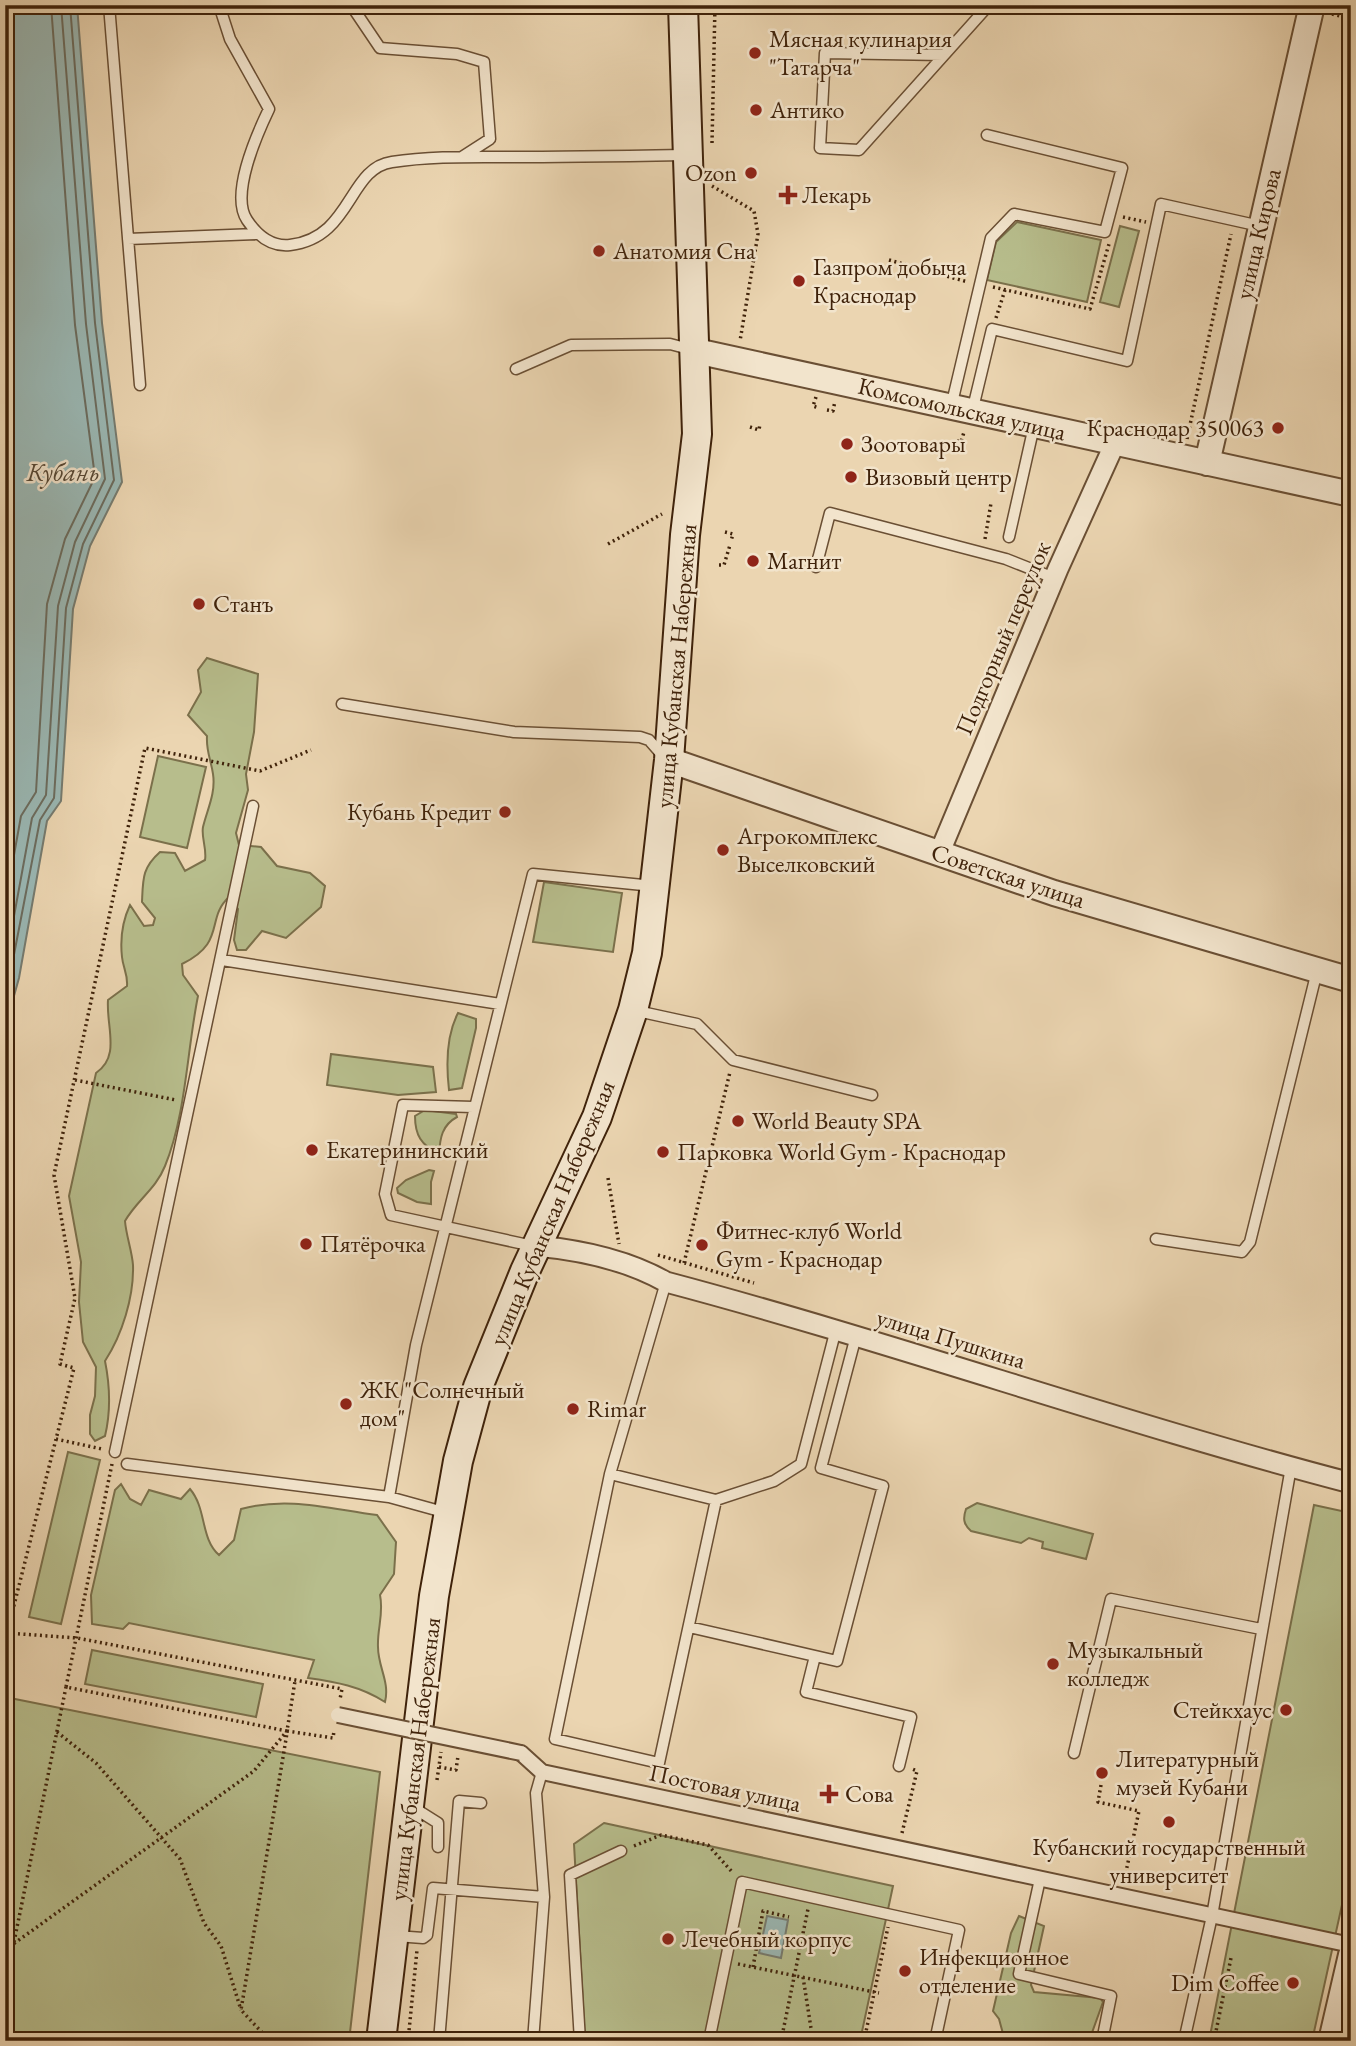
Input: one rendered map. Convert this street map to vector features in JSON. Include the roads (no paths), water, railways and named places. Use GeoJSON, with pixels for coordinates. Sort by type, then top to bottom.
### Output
{"type":"FeatureCollection","features":[{"type":"Feature","properties":{"kind":"main road","name":"улица Кубанская Набережная"},"geometry":{"type":"LineString","coordinates":[[381,2041],[406,1937],[421,1812],[434,1596],[448,1514],[478,1387],[536,1246],[597,1117],[633,1010],[647,953],[657,886],[685,535],[697,434],[700,150],[683,5]]}},
{"type":"Feature","properties":{"kind":"main road"},"geometry":{"type":"LineString","coordinates":[[1348,2041],[1351,2028]]}},
{"type":"Feature","properties":{"kind":"street","name":"улица Кирова"},"geometry":{"type":"LineString","coordinates":[[1207,463],[1312,5]]}},
{"type":"Feature","properties":{"kind":"street","name":"Комсомольская улица"},"geometry":{"type":"LineString","coordinates":[[696,351],[963,416],[1034,426],[1351,494]]}},
{"type":"Feature","properties":{"kind":"street","name":"Подгорный переулок"},"geometry":{"type":"LineString","coordinates":[[939,854],[1054,578],[1115,443]]}},
{"type":"Feature","properties":{"kind":"street","name":"Советская улица"},"geometry":{"type":"LineString","coordinates":[[669,761],[1068,897],[1351,980]]}},
{"type":"Feature","properties":{"kind":"street","name":"улица Пушкина"},"geometry":{"type":"LineString","coordinates":[[536,1246],[572,1249],[645,1270],[666,1282],[836,1329],[1351,1483]]}},
{"type":"Feature","properties":{"kind":"street"},"geometry":{"type":"LineString","coordinates":[[338,1715],[521,1753],[542,1772]]}},
{"type":"Feature","properties":{"kind":"street","name":"Постовая улица"},"geometry":{"type":"LineString","coordinates":[[542,1772],[1351,1945]]}},
{"type":"Feature","properties":{"kind":"street"},"geometry":{"type":"LineString","coordinates":[[1331,2041],[1351,1955]]}},
{"type":"Feature","properties":{"kind":"lane"},"geometry":{"type":"LineString","coordinates":[[109,5],[140,385]]}},
{"type":"Feature","properties":{"kind":"lane"},"geometry":{"type":"LineString","coordinates":[[219,5],[230,39],[269,109],[246,167],[242,212],[257,234],[280,246],[306,243],[329,230],[372,169],[389,162],[700,150]]}},
{"type":"Feature","properties":{"kind":"lane"},"geometry":{"type":"LineString","coordinates":[[351,5],[380,48],[457,54],[484,62],[490,139],[461,158]]}},
{"type":"Feature","properties":{"kind":"lane"},"geometry":{"type":"LineString","coordinates":[[943,55],[825,53],[820,148],[859,150],[989,5]]}},
{"type":"Feature","properties":{"kind":"lane"},"geometry":{"type":"LineString","coordinates":[[963,416],[980,284],[991,237],[1014,214],[1105,232],[1122,168],[987,135]]}},
{"type":"Feature","properties":{"kind":"lane"},"geometry":{"type":"LineString","coordinates":[[963,416],[992,329],[1127,361],[1161,204],[1260,226]]}},
{"type":"Feature","properties":{"kind":"lane"},"geometry":{"type":"LineString","coordinates":[[128,239],[257,234]]}},
{"type":"Feature","properties":{"kind":"lane"},"geometry":{"type":"LineString","coordinates":[[516,369],[571,345],[670,344],[696,351]]}},
{"type":"Feature","properties":{"kind":"lane"},"geometry":{"type":"LineString","coordinates":[[1009,537],[1034,426]]}},
{"type":"Feature","properties":{"kind":"lane"},"geometry":{"type":"LineString","coordinates":[[816,567],[830,513],[982,552],[1054,578]]}},
{"type":"Feature","properties":{"kind":"lane"},"geometry":{"type":"LineString","coordinates":[[342,704],[514,732],[640,737],[649,740],[669,761]]}},
{"type":"Feature","properties":{"kind":"lane"},"geometry":{"type":"LineString","coordinates":[[115,1452],[253,806]]}},
{"type":"Feature","properties":{"kind":"lane"},"geometry":{"type":"LineString","coordinates":[[389,1497],[416,1345],[533,874],[657,886]]}},
{"type":"Feature","properties":{"kind":"lane"},"geometry":{"type":"LineString","coordinates":[[222,960],[500,1004]]}},
{"type":"Feature","properties":{"kind":"lane"},"geometry":{"type":"LineString","coordinates":[[1156,1239],[1242,1252],[1250,1242],[1317,971]]}},
{"type":"Feature","properties":{"kind":"lane"},"geometry":{"type":"LineString","coordinates":[[633,1010],[697,1024],[733,1060],[872,1095]]}},
{"type":"Feature","properties":{"kind":"lane"},"geometry":{"type":"LineString","coordinates":[[473,1107],[403,1105],[385,1194],[391,1215],[536,1246]]}},
{"type":"Feature","properties":{"kind":"lane"},"geometry":{"type":"LineString","coordinates":[[666,1282],[610,1474],[555,1739],[659,1763],[716,1500]]}},
{"type":"Feature","properties":{"kind":"lane"},"geometry":{"type":"LineString","coordinates":[[610,1474],[716,1500],[774,1481],[802,1464],[836,1329]]}},
{"type":"Feature","properties":{"kind":"lane"},"geometry":{"type":"LineString","coordinates":[[689,1627],[837,1661],[883,1486],[821,1468],[856,1336]]}},
{"type":"Feature","properties":{"kind":"lane"},"geometry":{"type":"LineString","coordinates":[[127,1464],[389,1497],[448,1514]]}},
{"type":"Feature","properties":{"kind":"lane"},"geometry":{"type":"LineString","coordinates":[[1184,2041],[1212,1916],[1291,1467]]}},
{"type":"Feature","properties":{"kind":"lane"},"geometry":{"type":"LineString","coordinates":[[1074,1754],[1111,1600],[1261,1629]]}},
{"type":"Feature","properties":{"kind":"lane"},"geometry":{"type":"LineString","coordinates":[[815,1656],[806,1692],[911,1717],[899,1766]]}},
{"type":"Feature","properties":{"kind":"lane"},"geometry":{"type":"LineString","coordinates":[[534,2041],[544,1897],[536,1793],[542,1772]]}},
{"type":"Feature","properties":{"kind":"lane"},"geometry":{"type":"LineString","coordinates":[[439,2041],[459,1801],[481,1803]]}},
{"type":"Feature","properties":{"kind":"lane"},"geometry":{"type":"LineString","coordinates":[[421,1812],[438,1823],[438,1847]]}},
{"type":"Feature","properties":{"kind":"lane"},"geometry":{"type":"LineString","coordinates":[[580,2041],[570,1875],[621,1851]]}},
{"type":"Feature","properties":{"kind":"lane"},"geometry":{"type":"LineString","coordinates":[[1040,1879],[1019,1974],[1111,1996],[1102,2041]]}},
{"type":"Feature","properties":{"kind":"lane"},"geometry":{"type":"LineString","coordinates":[[709,2041],[742,1882],[958,1930],[935,2041]]}},
{"type":"Feature","properties":{"kind":"lane"},"geometry":{"type":"LineString","coordinates":[[406,1937],[427,1935],[430,1930],[433,1888],[544,1897]]}},
{"type":"Feature","properties":{"kind":"water","name":"Кубань"},"geometry":{"type":"Polygon","coordinates":[[[5,5],[77,5],[102,323],[122,482],[90,546],[73,609],[61,801],[47,821],[19,978],[5,1028],[5,5]]]}},
{"type":"Feature","properties":{"kind":"water"},"geometry":{"type":"Polygon","coordinates":[[[767,1916],[788,1920],[781,1958],[759,1953],[767,1916]]]}},
{"type":"Feature","properties":{"kind":"place","name":"Мясная кулинария \"Татарча\""},"geometry":{"type":"Point","coordinates":[755,53]}},
{"type":"Feature","properties":{"kind":"place","name":"Антико"},"geometry":{"type":"Point","coordinates":[756,110]}},
{"type":"Feature","properties":{"kind":"place","name":"Ozon"},"geometry":{"type":"Point","coordinates":[751,173]}},
{"type":"Feature","properties":{"kind":"place","name":"Лекарь"},"geometry":{"type":"Point","coordinates":[788,195]}},
{"type":"Feature","properties":{"kind":"place","name":"Анатомия Сна"},"geometry":{"type":"Point","coordinates":[599,251]}},
{"type":"Feature","properties":{"kind":"place","name":"Газпром добыча Краснодар"},"geometry":{"type":"Point","coordinates":[799,281]}},
{"type":"Feature","properties":{"kind":"place","name":"Краснодар 350063"},"geometry":{"type":"Point","coordinates":[1278,428]}},
{"type":"Feature","properties":{"kind":"place","name":"Зоотовары"},"geometry":{"type":"Point","coordinates":[847,444]}},
{"type":"Feature","properties":{"kind":"place","name":"Визовый центр"},"geometry":{"type":"Point","coordinates":[851,477]}},
{"type":"Feature","properties":{"kind":"place","name":"Магнит"},"geometry":{"type":"Point","coordinates":[753,561]}},
{"type":"Feature","properties":{"kind":"place","name":"Станъ"},"geometry":{"type":"Point","coordinates":[199,604]}},
{"type":"Feature","properties":{"kind":"place","name":"Кубань Кредит"},"geometry":{"type":"Point","coordinates":[505,812]}},
{"type":"Feature","properties":{"kind":"place","name":"Агрокомплекс Выселковский"},"geometry":{"type":"Point","coordinates":[723,850]}},
{"type":"Feature","properties":{"kind":"place","name":"World Beauty SPA"},"geometry":{"type":"Point","coordinates":[738,1121]}},
{"type":"Feature","properties":{"kind":"place","name":"Екатерининский"},"geometry":{"type":"Point","coordinates":[312,1150]}},
{"type":"Feature","properties":{"kind":"place","name":"Парковка World Gym - Краснодар"},"geometry":{"type":"Point","coordinates":[663,1152]}},
{"type":"Feature","properties":{"kind":"place","name":"Пятёрочка"},"geometry":{"type":"Point","coordinates":[306,1244]}},
{"type":"Feature","properties":{"kind":"place","name":"Фитнес-клуб World Gym - Краснодар"},"geometry":{"type":"Point","coordinates":[702,1245]}},
{"type":"Feature","properties":{"kind":"place","name":"ЖК \"Солнечный дом\""},"geometry":{"type":"Point","coordinates":[346,1404]}},
{"type":"Feature","properties":{"kind":"place","name":"Rimar"},"geometry":{"type":"Point","coordinates":[573,1409]}},
{"type":"Feature","properties":{"kind":"place","name":"Музыкальный колледж"},"geometry":{"type":"Point","coordinates":[1053,1664]}},
{"type":"Feature","properties":{"kind":"place","name":"Стейкхаус"},"geometry":{"type":"Point","coordinates":[1286,1710]}},
{"type":"Feature","properties":{"kind":"place","name":"Литературный музей Кубани"},"geometry":{"type":"Point","coordinates":[1102,1773]}},
{"type":"Feature","properties":{"kind":"place","name":"Сова"},"geometry":{"type":"Point","coordinates":[829,1794]}},
{"type":"Feature","properties":{"kind":"place","name":"Кубанский государственный университет"},"geometry":{"type":"Point","coordinates":[1169,1822]}},
{"type":"Feature","properties":{"kind":"place","name":"Лечебный корпус"},"geometry":{"type":"Point","coordinates":[668,1939]}},
{"type":"Feature","properties":{"kind":"place","name":"Инфекционное отделение"},"geometry":{"type":"Point","coordinates":[905,1971]}},
{"type":"Feature","properties":{"kind":"place","name":"Dim Coffee"},"geometry":{"type":"Point","coordinates":[1293,1983]}}]}
